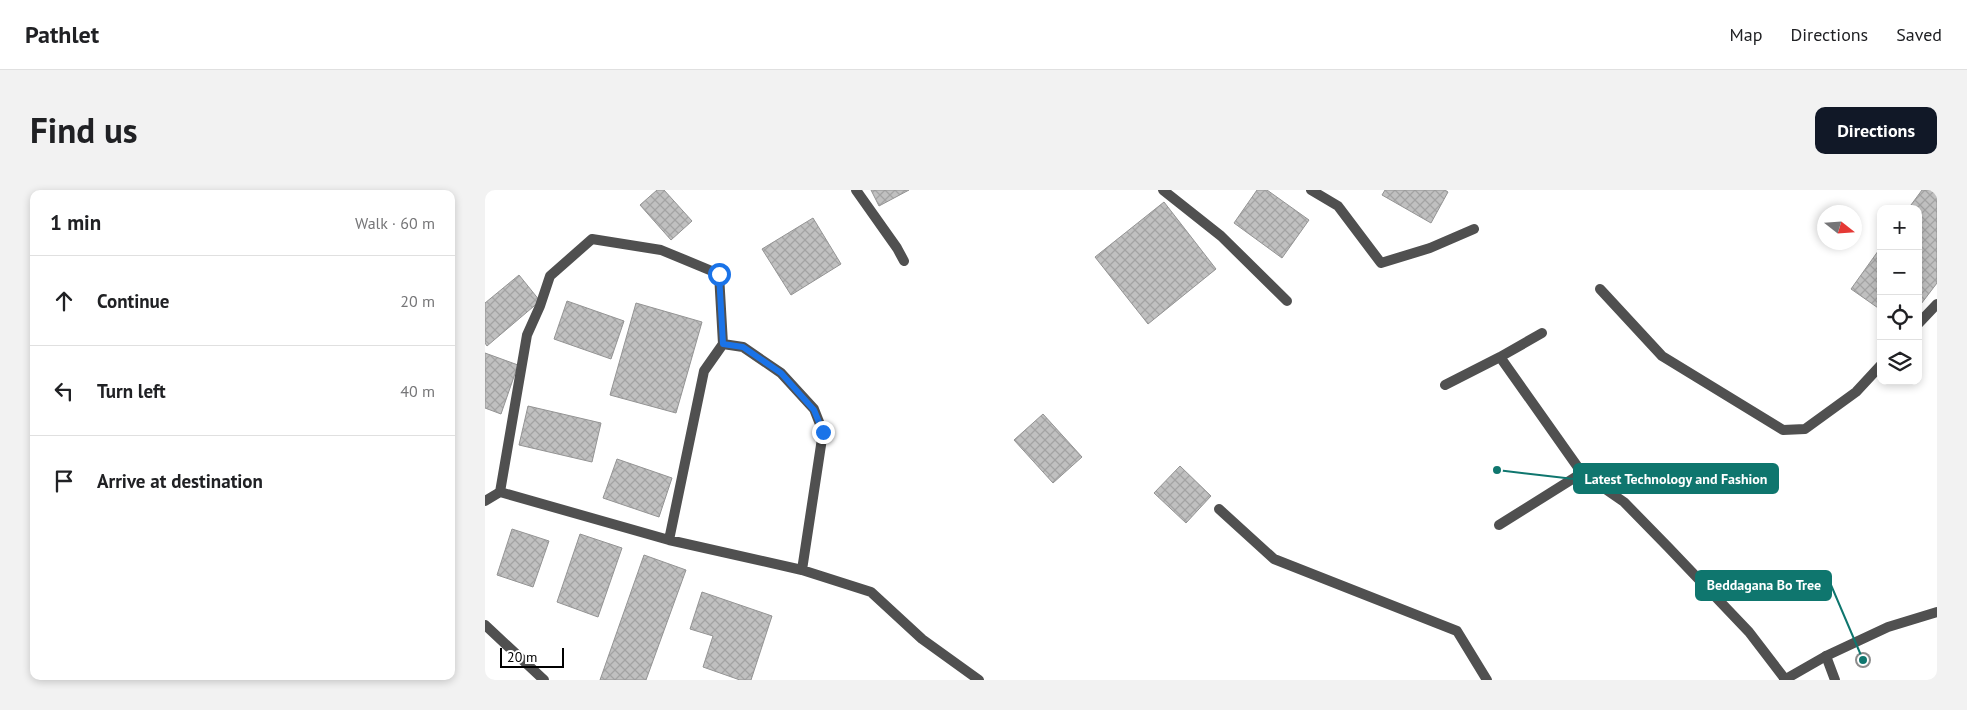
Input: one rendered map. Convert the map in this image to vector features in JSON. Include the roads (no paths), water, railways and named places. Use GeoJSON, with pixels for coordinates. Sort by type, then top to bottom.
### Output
{"type":"FeatureCollection","features":[{"type":"Feature","properties":{"kind":"street"},"geometry":{"type":"LineString","coordinates":[[855,190],[897,248],[904,261]]}},
{"type":"Feature","properties":{"kind":"street"},"geometry":{"type":"LineString","coordinates":[[1163,190],[1221,236],[1287,301]]}},
{"type":"Feature","properties":{"kind":"street"},"geometry":{"type":"LineString","coordinates":[[1311,190],[1338,206],[1381,264],[1430,248],[1474,229]]}},
{"type":"Feature","properties":{"kind":"street"},"geometry":{"type":"LineString","coordinates":[[500,492],[527,335],[540,306],[550,276],[592,239],[661,250],[719,274],[723,344],[704,372],[669,540]]}},
{"type":"Feature","properties":{"kind":"street"},"geometry":{"type":"LineString","coordinates":[[1600,289],[1662,356],[1783,430],[1805,429],[1856,392],[1877,369]]}},
{"type":"Feature","properties":{"kind":"street"},"geometry":{"type":"LineString","coordinates":[[1922,320],[1937,304]]}},
{"type":"Feature","properties":{"kind":"street"},"geometry":{"type":"LineString","coordinates":[[1445,385],[1542,333]]}},
{"type":"Feature","properties":{"kind":"street"},"geometry":{"type":"LineString","coordinates":[[723,344],[743,347],[781,373],[814,410],[823,432],[803,570]]}},
{"type":"Feature","properties":{"kind":"street"},"geometry":{"type":"LineString","coordinates":[[1500,357],[1582,473],[1624,502],[1662,540],[1749,632],[1785,680],[1826,656],[1888,627],[1937,612]]}},
{"type":"Feature","properties":{"kind":"street"},"geometry":{"type":"LineString","coordinates":[[1499,525],[1582,473]]}},
{"type":"Feature","properties":{"kind":"street"},"geometry":{"type":"LineString","coordinates":[[485,501],[500,492],[669,540],[803,570],[871,592],[922,639],[979,680]]}},
{"type":"Feature","properties":{"kind":"street"},"geometry":{"type":"LineString","coordinates":[[1219,510],[1274,559],[1457,631],[1487,680]]}},
{"type":"Feature","properties":{"kind":"street"},"geometry":{"type":"LineString","coordinates":[[485,624],[544,680]]}},
{"type":"Feature","properties":{"kind":"street"},"geometry":{"type":"LineString","coordinates":[[1826,656],[1835,680]]}},
{"type":"Feature","properties":{"kind":"place","name":"Latest Technology and Fashion"},"geometry":{"type":"Point","coordinates":[1497,470]}},
{"type":"Feature","properties":{"kind":"place","name":"Beddagana Bo Tree"},"geometry":{"type":"Point","coordinates":[1863,660]}}]}
